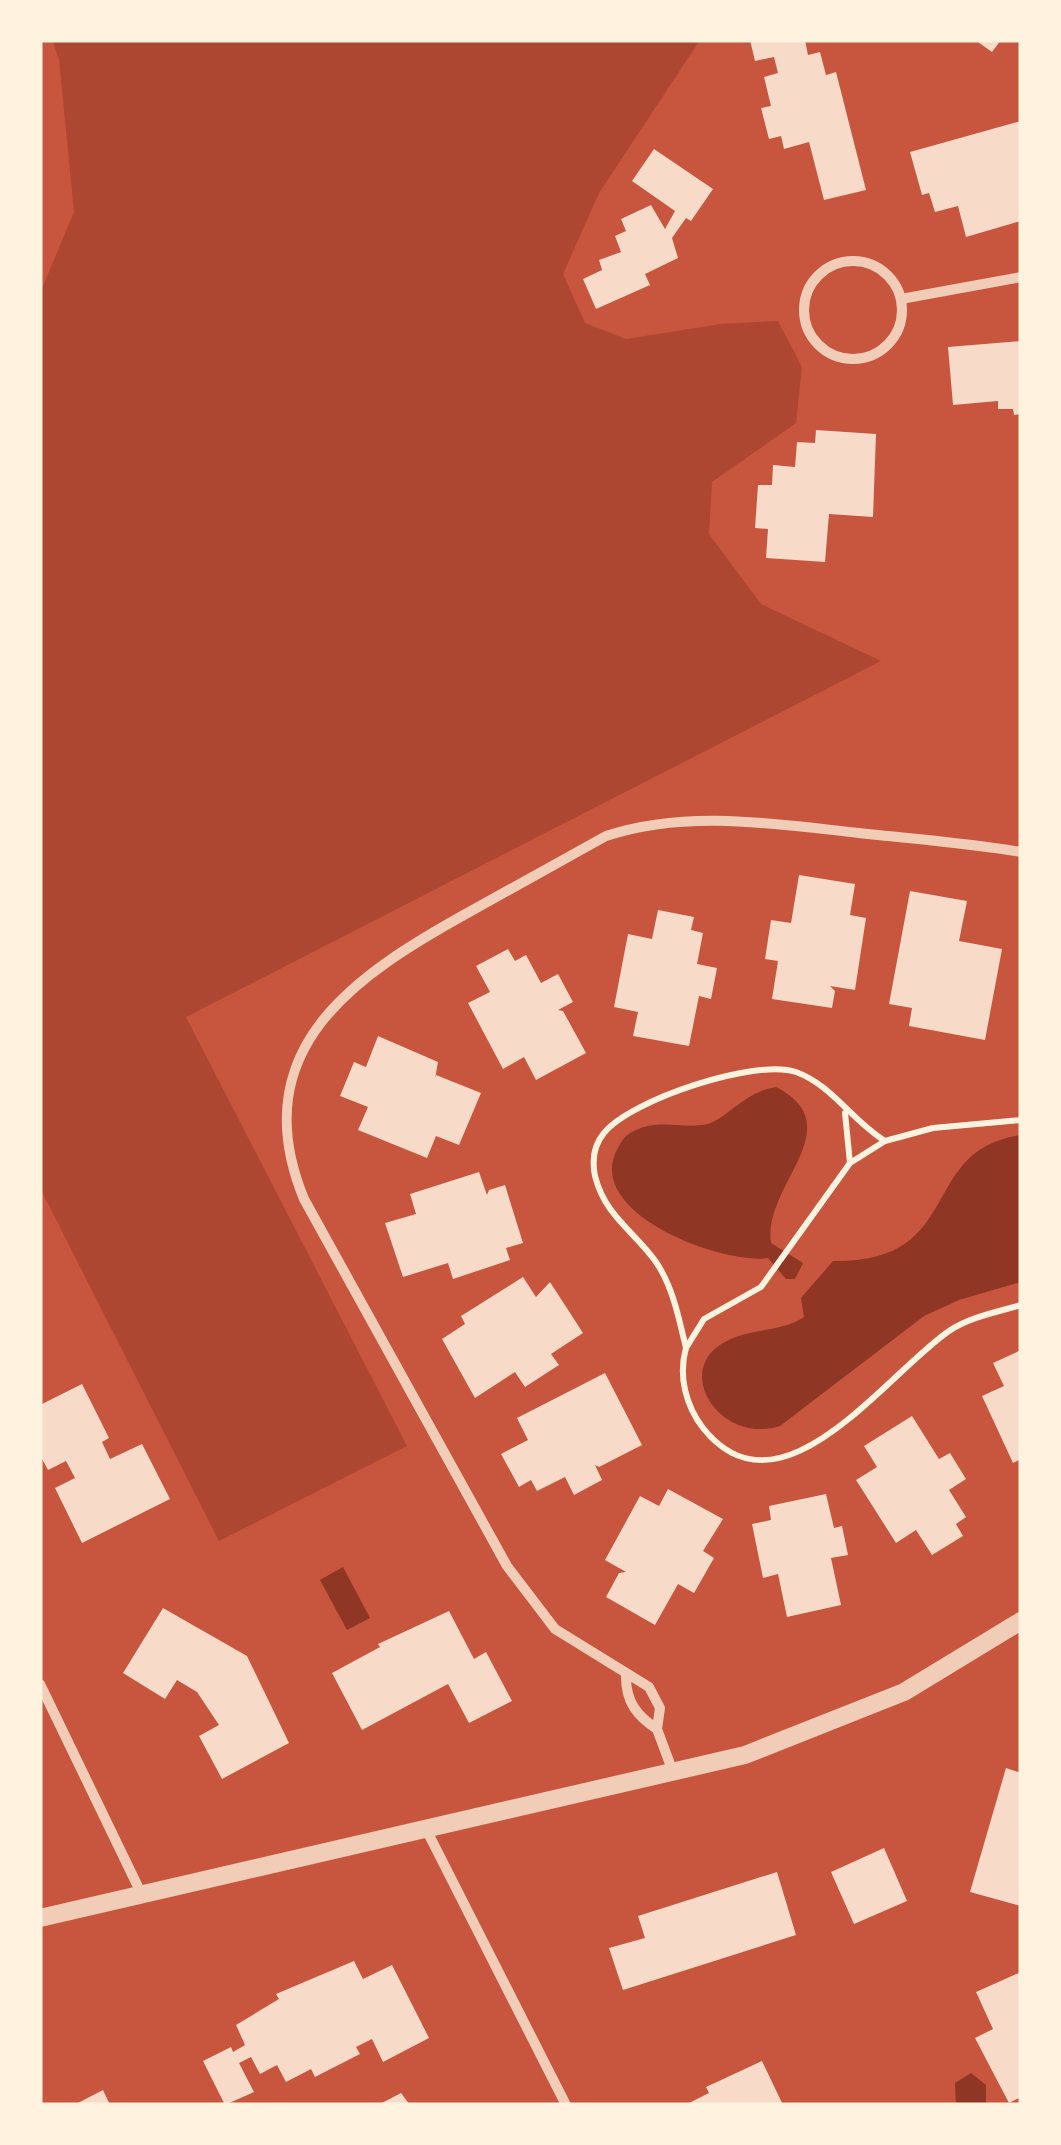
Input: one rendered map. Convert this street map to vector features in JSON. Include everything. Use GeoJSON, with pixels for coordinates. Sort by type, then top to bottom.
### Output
{"type":"FeatureCollection","features":[{"type":"Feature","properties":{"kind":"street"},"geometry":{"type":"LineString","coordinates":[[842,262],[872,265],[886,273],[901,299],[898,329],[890,342],[863,358],[833,355],[820,347],[804,321],[807,290],[815,277],[842,262]]}},
{"type":"Feature","properties":{"kind":"street"},"geometry":{"type":"LineString","coordinates":[[901,299],[1021,277]]}},
{"type":"Feature","properties":{"kind":"street"},"geometry":{"type":"LineString","coordinates":[[673,1772],[657,1729],[660,1708],[649,1687],[626,1677],[554,1629],[514,1578],[304,1199],[290,1156],[287,1130],[288,1102],[308,1047],[340,998],[394,953],[606,836],[628,829],[662,822],[771,824],[1021,852]]}},
{"type":"Feature","properties":{"kind":"street"},"geometry":{"type":"LineString","coordinates":[[40,1918],[745,1754],[904,1692],[1021,1620]]}},
{"type":"Feature","properties":{"kind":"street"},"geometry":{"type":"LineString","coordinates":[[626,1677],[626,1694],[640,1718],[657,1729]]}},
{"type":"Feature","properties":{"kind":"street"},"geometry":{"type":"LineString","coordinates":[[40,1684],[142,1895]]}},
{"type":"Feature","properties":{"kind":"street"},"geometry":{"type":"LineString","coordinates":[[426,1829],[566,2105]]}},
{"type":"Feature","properties":{"kind":"path"},"geometry":{"type":"LineString","coordinates":[[885,1141],[845,1112],[825,1088],[809,1078],[777,1068],[759,1069],[681,1090],[614,1124],[603,1134],[593,1161],[600,1193],[614,1219],[646,1250],[666,1280],[686,1348],[684,1387],[706,1432],[742,1458],[772,1462],[808,1449],[956,1326],[1021,1305]]}},
{"type":"Feature","properties":{"kind":"path"},"geometry":{"type":"LineString","coordinates":[[845,1112],[850,1163]]}},
{"type":"Feature","properties":{"kind":"path"},"geometry":{"type":"LineString","coordinates":[[686,1348],[704,1319],[761,1286],[850,1163],[885,1141],[933,1128],[1021,1120]]}},
{"type":"Feature","properties":{"kind":"shaded area"},"geometry":{"type":"Polygon","coordinates":[[[52,40],[700,40],[599,193],[563,274],[585,323],[626,339],[721,324],[778,321],[802,367],[796,423],[712,482],[709,534],[761,604],[881,661],[186,1017],[407,1446],[219,1541],[40,1188],[40,293],[74,212],[59,59],[52,40]]]}},
{"type":"Feature","properties":{"kind":"shaded area"},"geometry":{"type":"Polygon","coordinates":[[[776,1087],[798,1103],[806,1120],[806,1139],[772,1221],[771,1243],[803,1263],[795,1279],[786,1279],[768,1258],[722,1253],[666,1232],[641,1216],[622,1197],[613,1177],[615,1154],[630,1133],[651,1125],[710,1123],[753,1095],[776,1087]]]}},
{"type":"Feature","properties":{"kind":"shaded area"},"geometry":{"type":"Polygon","coordinates":[[[1021,1135],[1021,1282],[959,1300],[924,1316],[780,1426],[741,1426],[713,1405],[702,1376],[706,1361],[716,1348],[737,1337],[804,1317],[801,1298],[833,1261],[875,1257],[904,1244],[924,1226],[966,1161],[988,1145],[1021,1135]]]}},
{"type":"Feature","properties":{"kind":"shaded area"},"geometry":{"type":"Polygon","coordinates":[[[343,1567],[370,1618],[347,1630],[320,1580],[343,1567]]]}},
{"type":"Feature","properties":{"kind":"shaded area"},"geometry":{"type":"Polygon","coordinates":[[[971,2073],[986,2085],[986,2105],[956,2105],[955,2083],[971,2073]]]}},
{"type":"Feature","properties":{"kind":"building"},"geometry":{"type":"Polygon","coordinates":[[[750,40],[805,40],[808,55],[820,52],[826,75],[836,72],[866,190],[824,200],[809,142],[784,149],[781,136],[769,139],[761,108],[771,106],[764,77],[778,73],[774,57],[755,61],[750,40]]]}},
{"type":"Feature","properties":{"kind":"building"},"geometry":{"type":"Polygon","coordinates":[[[975,40],[1001,40],[992,52],[975,40]]]}},
{"type":"Feature","properties":{"kind":"building"},"geometry":{"type":"Polygon","coordinates":[[[1021,121],[1021,221],[966,237],[958,206],[935,212],[929,193],[922,195],[910,152],[1021,121]]]}},
{"type":"Feature","properties":{"kind":"building"},"geometry":{"type":"Polygon","coordinates":[[[654,149],[713,189],[691,221],[686,218],[672,238],[678,258],[645,274],[650,285],[596,309],[583,279],[602,270],[599,260],[621,252],[615,236],[626,231],[621,219],[651,205],[665,229],[675,211],[632,181],[654,149]]]}},
{"type":"Feature","properties":{"kind":"building"},"geometry":{"type":"Polygon","coordinates":[[[1021,341],[1021,414],[1014,415],[1013,409],[998,409],[998,401],[953,405],[948,347],[1021,341]]]}},
{"type":"Feature","properties":{"kind":"building"},"geometry":{"type":"Polygon","coordinates":[[[816,430],[876,434],[873,517],[829,514],[825,562],[766,558],[768,529],[755,528],[758,485],[772,485],[773,465],[795,467],[797,442],[815,443],[816,430]]]}},
{"type":"Feature","properties":{"kind":"building"},"geometry":{"type":"Polygon","coordinates":[[[799,875],[855,884],[850,915],[866,918],[855,990],[830,986],[835,991],[832,1008],[772,999],[778,961],[765,959],[771,920],[791,923],[799,875]]]}},
{"type":"Feature","properties":{"kind":"building"},"geometry":{"type":"Polygon","coordinates":[[[910,891],[967,901],[959,941],[1002,949],[985,1040],[909,1026],[912,1008],[889,1004],[910,891]]]}},
{"type":"Feature","properties":{"kind":"building"},"geometry":{"type":"Polygon","coordinates":[[[658,910],[694,917],[691,930],[703,933],[697,964],[717,968],[711,999],[699,996],[689,1046],[633,1036],[638,1012],[614,1007],[628,934],[652,939],[658,910]]]}},
{"type":"Feature","properties":{"kind":"building"},"geometry":{"type":"Polygon","coordinates":[[[508,949],[515,961],[526,955],[541,983],[558,974],[573,1002],[558,1010],[563,1011],[586,1053],[536,1080],[524,1057],[503,1069],[468,1003],[490,992],[476,966],[508,949]]]}},
{"type":"Feature","properties":{"kind":"building"},"geometry":{"type":"Polygon","coordinates":[[[378,1036],[438,1062],[435,1079],[436,1075],[481,1093],[459,1145],[436,1136],[427,1158],[358,1130],[368,1107],[340,1096],[354,1062],[366,1067],[378,1036]]]}},
{"type":"Feature","properties":{"kind":"building"},"geometry":{"type":"Polygon","coordinates":[[[479,1172],[487,1195],[489,1190],[505,1185],[523,1243],[506,1248],[510,1260],[453,1279],[448,1263],[403,1277],[385,1223],[416,1214],[410,1194],[479,1172]]]}},
{"type":"Feature","properties":{"kind":"building"},"geometry":{"type":"Polygon","coordinates":[[[523,1277],[536,1297],[550,1282],[583,1333],[551,1354],[559,1365],[525,1387],[515,1372],[475,1398],[442,1339],[465,1324],[461,1316],[523,1277]]]}},
{"type":"Feature","properties":{"kind":"building"},"geometry":{"type":"Polygon","coordinates":[[[1021,1350],[1021,1459],[1013,1463],[982,1396],[1004,1386],[993,1363],[1021,1350]]]}},
{"type":"Feature","properties":{"kind":"building"},"geometry":{"type":"Polygon","coordinates":[[[605,1373],[642,1445],[599,1467],[595,1465],[602,1480],[574,1495],[565,1477],[537,1491],[531,1480],[519,1487],[501,1454],[528,1440],[517,1418],[605,1373]]]}},
{"type":"Feature","properties":{"kind":"building"},"geometry":{"type":"Polygon","coordinates":[[[82,1384],[109,1438],[102,1442],[110,1459],[142,1444],[170,1499],[82,1543],[55,1488],[75,1478],[66,1461],[48,1470],[40,1455],[40,1405],[82,1384]]]}},
{"type":"Feature","properties":{"kind":"building"},"geometry":{"type":"Polygon","coordinates":[[[912,1416],[939,1459],[950,1453],[966,1479],[949,1490],[966,1517],[956,1524],[963,1536],[932,1555],[916,1530],[896,1543],[856,1480],[877,1467],[864,1446],[912,1416]]]}},
{"type":"Feature","properties":{"kind":"building"},"geometry":{"type":"Polygon","coordinates":[[[668,1489],[723,1519],[703,1551],[714,1558],[694,1593],[678,1584],[655,1625],[606,1597],[619,1573],[626,1572],[605,1560],[640,1496],[659,1506],[668,1489]]]}},
{"type":"Feature","properties":{"kind":"building"},"geometry":{"type":"Polygon","coordinates":[[[826,1494],[834,1528],[842,1526],[848,1555],[831,1558],[841,1605],[787,1617],[778,1574],[763,1578],[752,1524],[771,1520],[769,1506],[826,1494]]]}},
{"type":"Feature","properties":{"kind":"building"},"geometry":{"type":"Polygon","coordinates":[[[163,1608],[247,1656],[289,1743],[222,1779],[199,1736],[219,1725],[197,1692],[177,1680],[165,1699],[123,1673],[163,1608]]]}},
{"type":"Feature","properties":{"kind":"building"},"geometry":{"type":"Polygon","coordinates":[[[449,1611],[474,1659],[486,1652],[512,1701],[469,1723],[448,1684],[362,1730],[332,1673],[380,1647],[378,1644],[449,1611]]]}},
{"type":"Feature","properties":{"kind":"building"},"geometry":{"type":"Polygon","coordinates":[[[1006,1768],[1021,1773],[1021,1906],[970,1892],[1006,1768]]]}},
{"type":"Feature","properties":{"kind":"building"},"geometry":{"type":"Polygon","coordinates":[[[884,1848],[907,1901],[854,1924],[831,1872],[884,1848]]]}},
{"type":"Feature","properties":{"kind":"building"},"geometry":{"type":"Polygon","coordinates":[[[777,1872],[796,1935],[623,1990],[609,1948],[645,1938],[638,1916],[777,1872]]]}},
{"type":"Feature","properties":{"kind":"building"},"geometry":{"type":"Polygon","coordinates":[[[354,1961],[363,1979],[392,1965],[429,2038],[383,2062],[372,2039],[356,2047],[360,2054],[315,2077],[311,2069],[286,2082],[277,2065],[260,2074],[251,2057],[239,2063],[254,2092],[225,2105],[203,2061],[231,2047],[233,2052],[245,2045],[236,2025],[279,1999],[276,1994],[354,1961]]]}},
{"type":"Feature","properties":{"kind":"building"},"geometry":{"type":"Polygon","coordinates":[[[1021,1972],[1021,2097],[1009,2103],[975,2038],[993,2029],[976,1992],[1021,1972]]]}},
{"type":"Feature","properties":{"kind":"building"},"geometry":{"type":"Polygon","coordinates":[[[762,2061],[783,2105],[685,2105],[709,2093],[706,2087],[762,2061]]]}},
{"type":"Feature","properties":{"kind":"building"},"geometry":{"type":"Polygon","coordinates":[[[103,2090],[110,2105],[74,2105],[103,2090]]]}},
{"type":"Feature","properties":{"kind":"building"},"geometry":{"type":"Polygon","coordinates":[[[401,2093],[410,2105],[378,2105],[401,2093]]]}}]}
